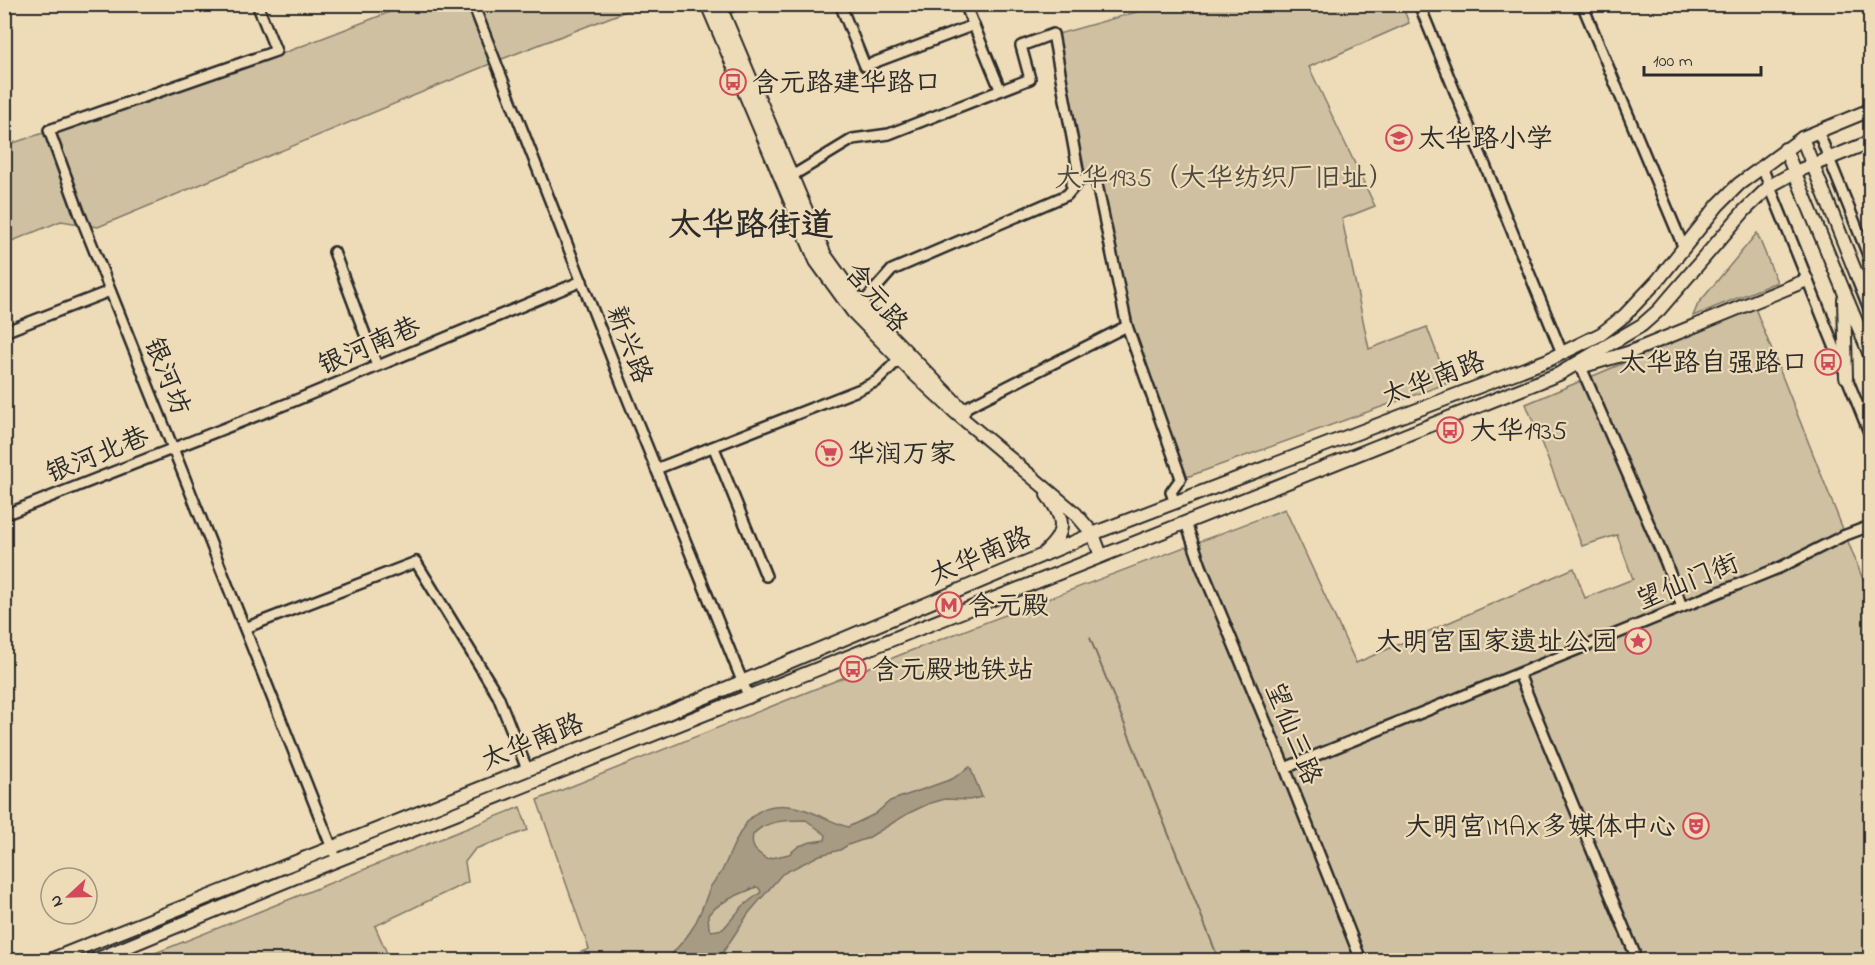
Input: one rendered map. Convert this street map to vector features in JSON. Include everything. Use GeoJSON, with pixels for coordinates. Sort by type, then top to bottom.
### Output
{"type":"FeatureCollection","features":[{"type":"Feature","properties":{"kind":"main road","name":"含元路"},"geometry":{"type":"LineString","coordinates":[[715,8],[792,176],[825,255],[861,305],[976,423],[1080,507],[1096,533],[1105,554]]}},
{"type":"Feature","properties":{"kind":"main road","name":"含元路"},"geometry":{"type":"LineString","coordinates":[[715,8],[816,261],[853,312],[956,413],[1096,533]]}},
{"type":"Feature","properties":{"kind":"main road","name":"太华南路"},"geometry":{"type":"LineString","coordinates":[[50,960],[527,769],[1096,533],[1562,353],[1601,334],[1624,316],[1658,280],[1718,204],[1739,184],[1802,138],[1870,111]]}},
{"type":"Feature","properties":{"kind":"main road"},"geometry":{"type":"LineString","coordinates":[[1802,138],[1870,308]]}},
{"type":"Feature","properties":{"kind":"main road","name":"太华南路"},"geometry":{"type":"LineString","coordinates":[[95,960],[1559,374],[1642,325],[1659,310],[1745,210],[1770,186],[1795,172],[1870,142]]}},
{"type":"Feature","properties":{"kind":"main road"},"geometry":{"type":"LineString","coordinates":[[1785,149],[1870,355]]}},
{"type":"Feature","properties":{"kind":"main road"},"geometry":{"type":"LineString","coordinates":[[1559,374],[1628,352],[1807,280]]}},
{"type":"Feature","properties":{"kind":"main road"},"geometry":{"type":"LineString","coordinates":[[1844,292],[1846,377]]}},
{"type":"Feature","properties":{"kind":"main road"},"geometry":{"type":"LineString","coordinates":[[1033,478],[1053,503],[1061,520],[1061,531],[1056,541],[1036,558]]}},
{"type":"Feature","properties":{"kind":"street","name":"银河坊"},"geometry":{"type":"LineString","coordinates":[[257,4],[276,51],[49,130],[110,291],[338,861]]}},
{"type":"Feature","properties":{"kind":"street","name":"新兴路"},"geometry":{"type":"LineString","coordinates":[[473,4],[749,698]]}},
{"type":"Feature","properties":{"kind":"street"},"geometry":{"type":"LineString","coordinates":[[715,8],[737,4]]}},
{"type":"Feature","properties":{"kind":"street"},"geometry":{"type":"LineString","coordinates":[[840,4],[865,66],[974,25]]}},
{"type":"Feature","properties":{"kind":"street"},"geometry":{"type":"LineString","coordinates":[[965,4],[1000,89]]}},
{"type":"Feature","properties":{"kind":"street"},"geometry":{"type":"LineString","coordinates":[[1419,4],[1562,353]]}},
{"type":"Feature","properties":{"kind":"street"},"geometry":{"type":"LineString","coordinates":[[1582,4],[1683,246]]}},
{"type":"Feature","properties":{"kind":"street"},"geometry":{"type":"LineString","coordinates":[[792,176],[853,139],[889,134],[1030,79],[1021,46],[1053,34],[1078,170],[1067,195]]}},
{"type":"Feature","properties":{"kind":"street"},"geometry":{"type":"LineString","coordinates":[[1818,131],[1870,260]]}},
{"type":"Feature","properties":{"kind":"street"},"geometry":{"type":"LineString","coordinates":[[1762,167],[1870,435]]}},
{"type":"Feature","properties":{"kind":"street"},"geometry":{"type":"LineString","coordinates":[[861,305],[892,270],[1067,195],[1079,181],[1095,175],[1127,326],[1181,478],[1171,492],[1175,503]]}},
{"type":"Feature","properties":{"kind":"street"},"geometry":{"type":"LineString","coordinates":[[334,252],[377,366]]}},
{"type":"Feature","properties":{"kind":"street","name":"银河南巷"},"geometry":{"type":"LineString","coordinates":[[173,448],[582,281]]}},
{"type":"Feature","properties":{"kind":"street"},"geometry":{"type":"LineString","coordinates":[[4,332],[110,291]]}},
{"type":"Feature","properties":{"kind":"street"},"geometry":{"type":"LineString","coordinates":[[963,409],[1127,326]]}},
{"type":"Feature","properties":{"kind":"street"},"geometry":{"type":"LineString","coordinates":[[656,469],[714,448],[877,381],[899,359]]}},
{"type":"Feature","properties":{"kind":"street"},"geometry":{"type":"LineString","coordinates":[[1581,367],[1666,562],[1682,607]]}},
{"type":"Feature","properties":{"kind":"street","name":"银河北巷"},"geometry":{"type":"LineString","coordinates":[[4,515],[173,448]]}},
{"type":"Feature","properties":{"kind":"street"},"geometry":{"type":"LineString","coordinates":[[714,448],[766,576]]}},
{"type":"Feature","properties":{"kind":"street","name":"望仙三路"},"geometry":{"type":"LineString","coordinates":[[1186,522],[1201,566],[1285,768],[1361,960]]}},
{"type":"Feature","properties":{"kind":"street","name":"望仙门街"},"geometry":{"type":"LineString","coordinates":[[1285,768],[1781,567],[1843,536],[1870,526]]}},
{"type":"Feature","properties":{"kind":"street"},"geometry":{"type":"LineString","coordinates":[[245,628],[416,562],[498,696],[527,769]]}},
{"type":"Feature","properties":{"kind":"street"},"geometry":{"type":"LineString","coordinates":[[1519,674],[1634,952]]}},
{"type":"Feature","properties":{"kind":"green space"},"geometry":{"type":"Polygon","coordinates":[[[408,5],[642,5],[502,59],[98,227],[61,221],[5,244],[4,146],[276,56],[408,5]]]}},
{"type":"Feature","properties":{"kind":"green space","name":"大华1935（大华纺织厂旧址）"},"geometry":{"type":"Polygon","coordinates":[[[1161,5],[1402,5],[1409,23],[1309,67],[1375,206],[1342,219],[1369,349],[1427,327],[1448,383],[1184,478],[1133,327],[1098,168],[1080,171],[1056,45],[1058,34],[1161,5]]]}},
{"type":"Feature","properties":{"kind":"green space"},"geometry":{"type":"Polygon","coordinates":[[[1757,233],[1777,282],[1693,316],[1698,304],[1757,233]]]}},
{"type":"Feature","properties":{"kind":"green space","name":"大明宫国家遗址公园"},"geometry":{"type":"Polygon","coordinates":[[[1755,308],[1870,597],[1870,960],[562,960],[589,949],[537,800],[910,651],[1285,509],[1356,663],[1574,568],[1585,598],[1633,579],[1617,535],[1582,546],[1526,404],[1755,308]]]}},
{"type":"Feature","properties":{"kind":"green space"},"geometry":{"type":"Polygon","coordinates":[[[520,807],[528,830],[475,849],[465,862],[468,882],[375,926],[390,960],[138,960],[520,807]]]}},
{"type":"Feature","properties":{"kind":"shaded area"},"geometry":{"type":"Polygon","coordinates":[[[970,767],[982,797],[969,800],[945,799],[928,804],[868,838],[840,850],[820,855],[782,874],[748,914],[718,960],[667,960],[693,927],[711,886],[722,871],[741,831],[754,814],[763,809],[784,805],[812,812],[848,827],[875,814],[890,801],[952,779],[970,767]],[[806,820],[777,822],[764,826],[753,835],[753,847],[767,859],[789,854],[799,846],[811,842],[825,840],[826,835],[806,820]],[[756,887],[730,898],[713,910],[708,915],[709,928],[712,931],[723,929],[743,906],[761,892],[756,887]]]}},
{"type":"Feature","properties":{"kind":"waterway"},"geometry":{"type":"LineString","coordinates":[[1090,638],[1219,960]]}},
{"type":"Feature","properties":{"kind":"place","name":"含元路建华路口"},"geometry":{"type":"Point","coordinates":[733,82]}},
{"type":"Feature","properties":{"kind":"place","name":"太华路小学"},"geometry":{"type":"Point","coordinates":[1399,138]}},
{"type":"Feature","properties":{"kind":"place","name":"太华路自强路口"},"geometry":{"type":"Point","coordinates":[1828,362]}},
{"type":"Feature","properties":{"kind":"place","name":"大华1935"},"geometry":{"type":"Point","coordinates":[1450,430]}},
{"type":"Feature","properties":{"kind":"place","name":"华润万家"},"geometry":{"type":"Point","coordinates":[829,453]}},
{"type":"Feature","properties":{"kind":"place","name":"含元殿"},"geometry":{"type":"Point","coordinates":[949,605]}},
{"type":"Feature","properties":{"kind":"place","name":"大明宫国家遗址公园"},"geometry":{"type":"Point","coordinates":[1638,641]}},
{"type":"Feature","properties":{"kind":"place","name":"含元殿地铁站"},"geometry":{"type":"Point","coordinates":[853,669]}},
{"type":"Feature","properties":{"kind":"place","name":"大明宫IMAX多媒体中心"},"geometry":{"type":"Point","coordinates":[1696,826]}},
{"type":"Feature","properties":{"kind":"district","name":"太华路街道"},"geometry":{"type":"Point","coordinates":[751,223]}}]}
